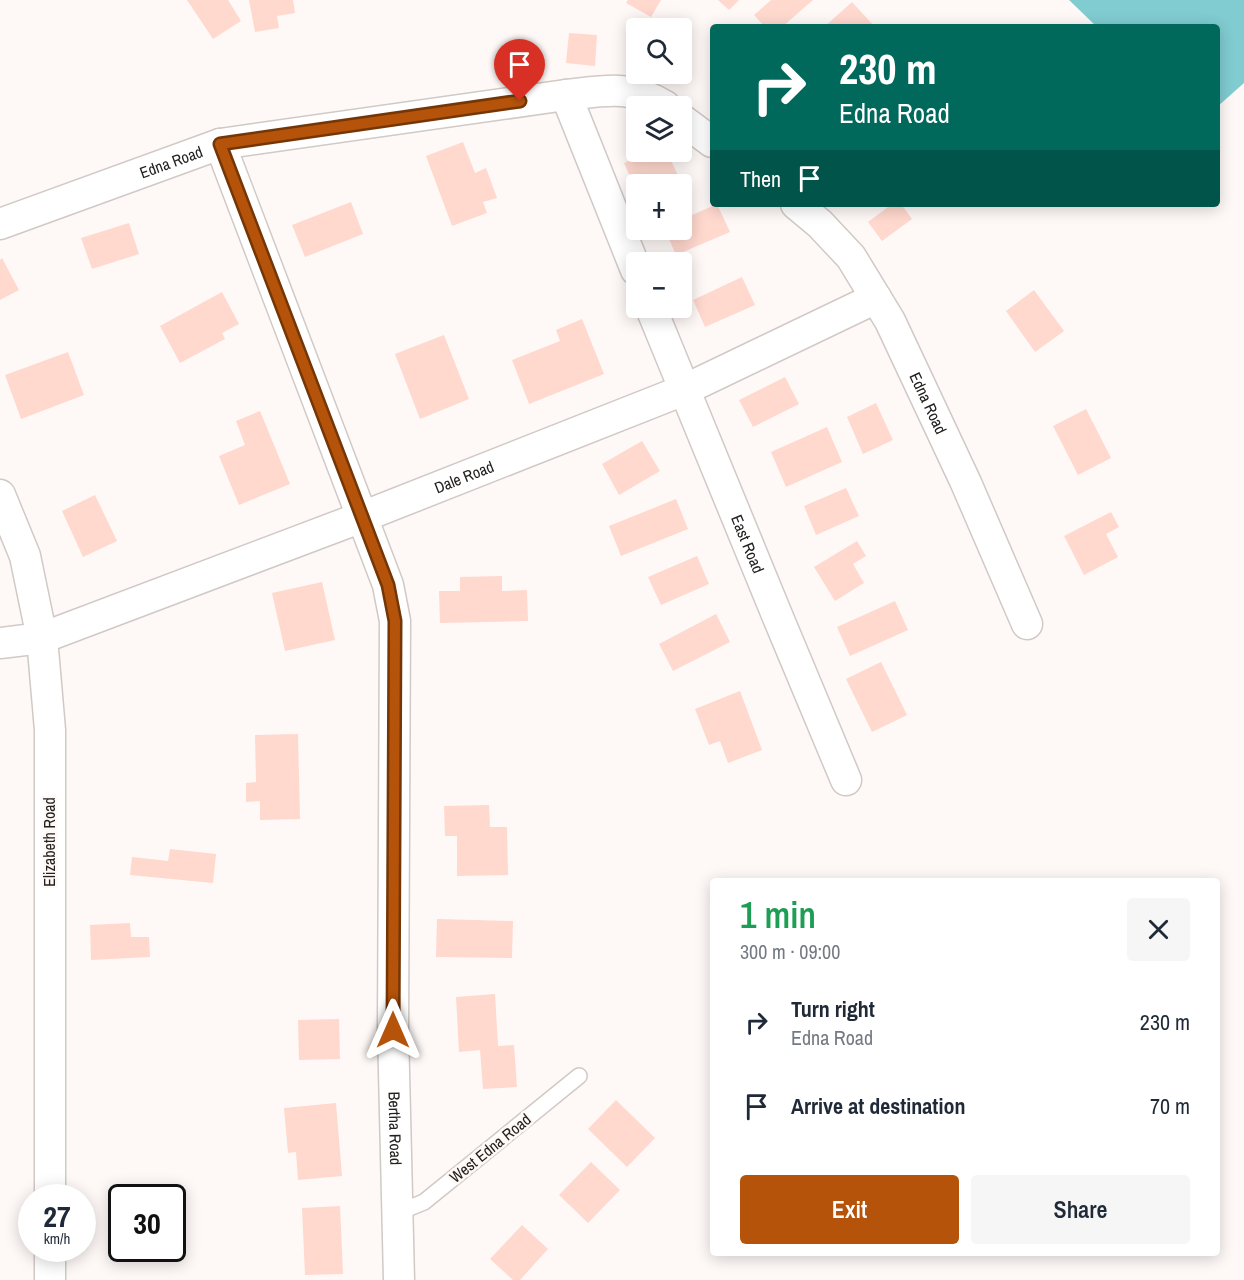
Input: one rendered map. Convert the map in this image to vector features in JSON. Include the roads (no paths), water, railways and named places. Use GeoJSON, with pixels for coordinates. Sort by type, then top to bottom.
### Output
{"type":"FeatureCollection","features":[{"type":"Feature","properties":{"kind":"street","name":"Edna Road"},"geometry":{"type":"LineString","coordinates":[[0,224],[220,144],[566,95],[613,90],[639,93],[645,96]]}},
{"type":"Feature","properties":{"kind":"street"},"geometry":{"type":"LineString","coordinates":[[566,95],[629,252]]}},
{"type":"Feature","properties":{"kind":"street"},"geometry":{"type":"LineString","coordinates":[[692,127],[710,141]]}},
{"type":"Feature","properties":{"kind":"street","name":"Bertha Road"},"geometry":{"type":"LineString","coordinates":[[220,144],[388,585],[395,621],[393,1030],[399,1280]]}},
{"type":"Feature","properties":{"kind":"street","name":"Edna Road"},"geometry":{"type":"LineString","coordinates":[[800,207],[820,224],[851,257],[890,321],[966,483],[1027,624]]}},
{"type":"Feature","properties":{"kind":"street","name":"Dale Road"},"geometry":{"type":"LineString","coordinates":[[0,643],[42,638],[362,517],[684,390],[876,298]]}},
{"type":"Feature","properties":{"kind":"street","name":"East Road"},"geometry":{"type":"LineString","coordinates":[[655,318],[846,780]]}},
{"type":"Feature","properties":{"kind":"street","name":"Elizabeth Road"},"geometry":{"type":"LineString","coordinates":[[0,495],[25,556],[42,638],[50,730],[50,1184]]}},
{"type":"Feature","properties":{"kind":"street"},"geometry":{"type":"LineString","coordinates":[[50,1262],[50,1280]]}},
{"type":"Feature","properties":{"kind":"lane","name":"West Edna Road"},"geometry":{"type":"LineString","coordinates":[[397,1213],[424,1202],[579,1076]]}},
{"type":"Feature","properties":{"kind":"water"},"geometry":{"type":"Polygon","coordinates":[[[1069,0],[1244,0],[1244,83],[1220,104],[1220,24],[1094,24],[1069,0]]]}}]}
